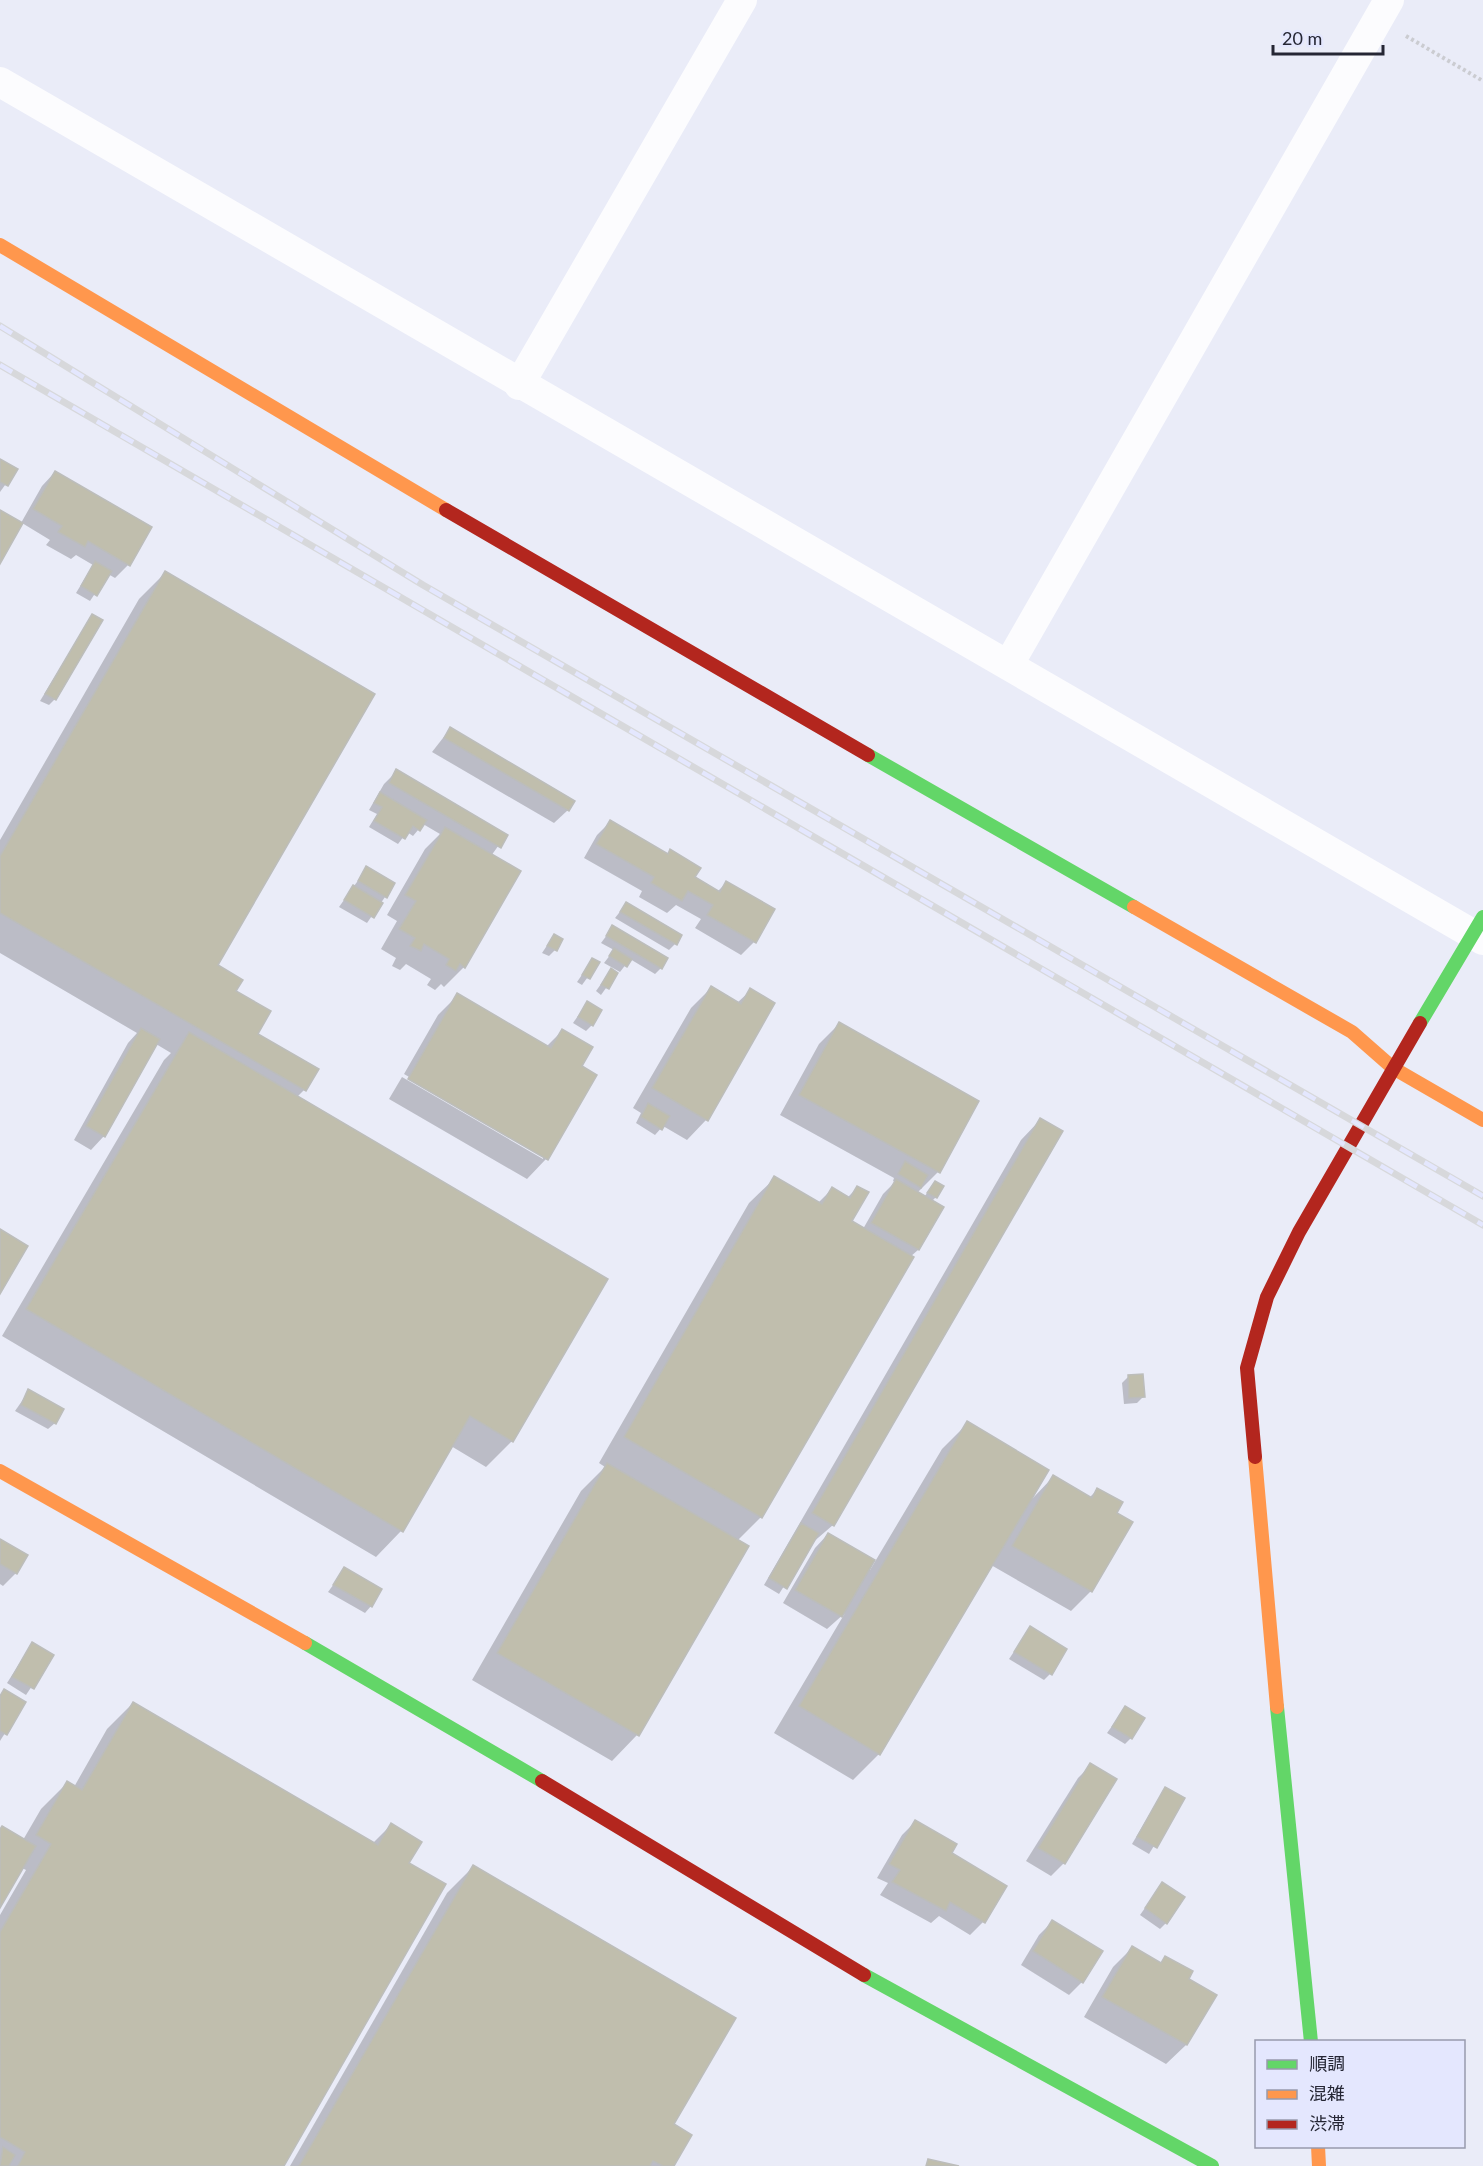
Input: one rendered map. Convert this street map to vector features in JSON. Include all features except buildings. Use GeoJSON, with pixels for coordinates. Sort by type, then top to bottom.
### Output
{"type":"FeatureCollection","features":[{"type":"Feature","properties":{"kind":"street"},"geometry":{"type":"LineString","coordinates":[[519,385],[742,0]]}},
{"type":"Feature","properties":{"kind":"street"},"geometry":{"type":"LineString","coordinates":[[1008,664],[1383,10]]}},
{"type":"Feature","properties":{"kind":"street"},"geometry":{"type":"LineString","coordinates":[[0,82],[519,385],[1008,664],[1482,927],[1458,958],[1359,1124],[1264,1298],[1252,1335],[1247,1368],[1288,1836],[1311,2040]]}},
{"type":"Feature","properties":{"kind":"street"},"geometry":{"type":"LineString","coordinates":[[0,245],[597,600],[1352,1032],[1393,1068],[1483,1120]]}},
{"type":"Feature","properties":{"kind":"street"},"geometry":{"type":"LineString","coordinates":[[0,1471],[431,1714],[893,1993],[1212,2166]]}},
{"type":"Feature","properties":{"kind":"street"},"geometry":{"type":"LineString","coordinates":[[1318,2148],[1319,2166]]}},
{"type":"Feature","properties":{"kind":"path"},"geometry":{"type":"LineString","coordinates":[[1383,10],[1483,81]]}},
{"type":"Feature","properties":{"kind":"railway"},"geometry":{"type":"LineString","coordinates":[[0,326],[423,585],[1483,1196]]}},
{"type":"Feature","properties":{"kind":"railway"},"geometry":{"type":"LineString","coordinates":[[0,365],[1483,1225]]}},
{"type":"Feature","properties":{"kind":"traffic: fast"},"geometry":{"type":"LineString","coordinates":[[868,755],[1134,907]]}},
{"type":"Feature","properties":{"kind":"traffic: fast"},"geometry":{"type":"LineString","coordinates":[[1420,1023],[1483,917]]}},
{"type":"Feature","properties":{"kind":"traffic: fast"},"geometry":{"type":"LineString","coordinates":[[305,1643],[542,1781]]}},
{"type":"Feature","properties":{"kind":"traffic: fast"},"geometry":{"type":"LineString","coordinates":[[1277,1707],[1311,2040]]}},
{"type":"Feature","properties":{"kind":"traffic: fast"},"geometry":{"type":"LineString","coordinates":[[864,1975],[1212,2166]]}},
{"type":"Feature","properties":{"kind":"traffic: slow"},"geometry":{"type":"LineString","coordinates":[[0,245],[446,510]]}},
{"type":"Feature","properties":{"kind":"traffic: slow"},"geometry":{"type":"LineString","coordinates":[[1134,907],[1352,1032],[1393,1068],[1483,1120]]}},
{"type":"Feature","properties":{"kind":"traffic: slow"},"geometry":{"type":"LineString","coordinates":[[1255,1457],[1277,1707]]}},
{"type":"Feature","properties":{"kind":"traffic: slow"},"geometry":{"type":"LineString","coordinates":[[0,1471],[305,1643]]}},
{"type":"Feature","properties":{"kind":"traffic: slow"},"geometry":{"type":"LineString","coordinates":[[1318,2148],[1319,2166]]}},
{"type":"Feature","properties":{"kind":"traffic: jam"},"geometry":{"type":"LineString","coordinates":[[446,510],[868,755]]}},
{"type":"Feature","properties":{"kind":"traffic: jam"},"geometry":{"type":"LineString","coordinates":[[1255,1457],[1247,1368],[1267,1297],[1299,1232],[1420,1023]]}},
{"type":"Feature","properties":{"kind":"traffic: jam"},"geometry":{"type":"LineString","coordinates":[[542,1781],[864,1975]]}}]}
